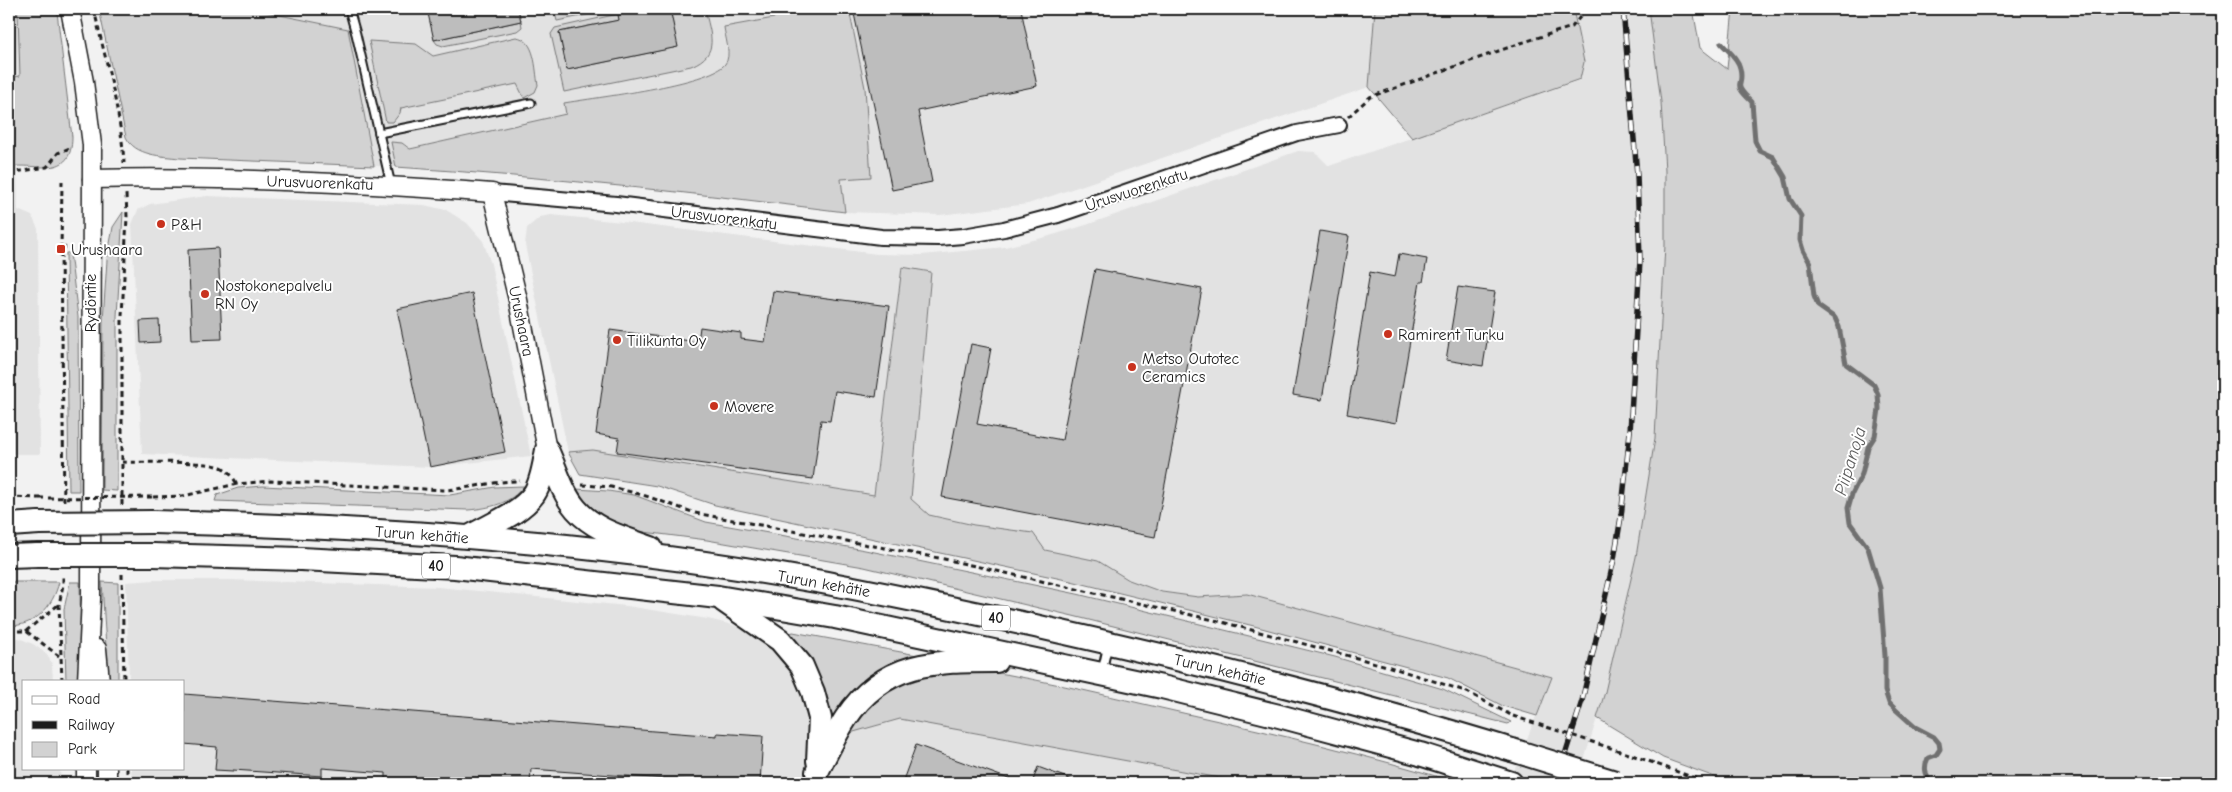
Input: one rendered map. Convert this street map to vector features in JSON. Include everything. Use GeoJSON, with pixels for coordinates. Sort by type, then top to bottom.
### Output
{"type":"FeatureCollection","features":[{"type":"Feature","properties":{"kind":"highway"},"geometry":{"type":"LineString","coordinates":[[469,537],[519,509],[534,495],[541,477],[547,450]]}},
{"type":"Feature","properties":{"kind":"highway"},"geometry":{"type":"LineString","coordinates":[[547,450],[566,493],[576,509],[592,523],[609,532],[682,560]]}},
{"type":"Feature","properties":{"kind":"highway","name":"Turun kehätie"},"geometry":{"type":"LineString","coordinates":[[9,524],[153,522],[288,525],[469,537],[682,560],[810,580],[946,606],[1276,682],[1512,750],[1616,783]]}},
{"type":"Feature","properties":{"kind":"highway","name":"Turun kehätie"},"geometry":{"type":"LineString","coordinates":[[9,556],[152,555],[301,559],[455,567],[718,597],[836,617],[1102,674],[1279,716],[1420,754],[1511,783]]}},
{"type":"Feature","properties":{"kind":"highway"},"geometry":{"type":"LineString","coordinates":[[718,597],[780,640],[802,666],[820,718],[815,778]]}},
{"type":"Feature","properties":{"kind":"highway"},"geometry":{"type":"LineString","coordinates":[[815,778],[846,718],[858,702],[882,681],[898,672],[934,662],[1046,662]]}},
{"type":"Feature","properties":{"kind":"street","name":"Rydöntie"},"geometry":{"type":"LineString","coordinates":[[70,9],[84,82],[92,145],[91,599],[86,680]]}},
{"type":"Feature","properties":{"kind":"street","name":"Urusvuorenkatu"},"geometry":{"type":"LineString","coordinates":[[92,179],[233,179],[391,185],[616,204],[881,237],[914,239],[963,236],[1058,215],[1297,133],[1339,125]]}},
{"type":"Feature","properties":{"kind":"street","name":"Urushaara"},"geometry":{"type":"LineString","coordinates":[[492,193],[518,300],[547,450]]}},
{"type":"Feature","properties":{"kind":"street","name":"Rydöntie"},"geometry":{"type":"LineString","coordinates":[[91,599],[100,680]]}},
{"type":"Feature","properties":{"kind":"street"},"geometry":{"type":"LineString","coordinates":[[86,770],[86,783]]}},
{"type":"Feature","properties":{"kind":"street"},"geometry":{"type":"LineString","coordinates":[[106,770],[108,783]]}},
{"type":"Feature","properties":{"kind":"lane"},"geometry":{"type":"LineString","coordinates":[[349,9],[391,185]]}},
{"type":"Feature","properties":{"kind":"lane"},"geometry":{"type":"LineString","coordinates":[[379,133],[531,103]]}},
{"type":"Feature","properties":{"kind":"lane"},"geometry":{"type":"LineString","coordinates":[[1102,674],[1109,643]]}},
{"type":"Feature","properties":{"kind":"path"},"geometry":{"type":"LineString","coordinates":[[94,9],[124,154]]}},
{"type":"Feature","properties":{"kind":"path"},"geometry":{"type":"LineString","coordinates":[[1339,125],[1370,98],[1512,46],[1572,27],[1580,17],[1581,9]]}},
{"type":"Feature","properties":{"kind":"path"},"geometry":{"type":"LineString","coordinates":[[9,173],[47,167],[58,153],[72,147]]}},
{"type":"Feature","properties":{"kind":"path"},"geometry":{"type":"LineString","coordinates":[[62,181],[64,506]]}},
{"type":"Feature","properties":{"kind":"path"},"geometry":{"type":"LineString","coordinates":[[122,511],[122,316],[127,217]]}},
{"type":"Feature","properties":{"kind":"path"},"geometry":{"type":"LineString","coordinates":[[61,248],[70,248]]}},
{"type":"Feature","properties":{"kind":"path"},"geometry":{"type":"LineString","coordinates":[[122,462],[207,465],[223,468],[237,484]]}},
{"type":"Feature","properties":{"kind":"path"},"geometry":{"type":"LineString","coordinates":[[9,497],[183,496],[237,484],[271,481],[456,490],[500,481],[520,481]]}},
{"type":"Feature","properties":{"kind":"path"},"geometry":{"type":"LineString","coordinates":[[577,485],[611,487],[643,494],[695,513],[944,558],[1218,622],[1387,666],[1465,691],[1513,716],[1632,755],[1708,783]]}},
{"type":"Feature","properties":{"kind":"path"},"geometry":{"type":"LineString","coordinates":[[62,680],[58,605],[63,585],[64,565]]}},
{"type":"Feature","properties":{"kind":"path"},"geometry":{"type":"LineString","coordinates":[[122,570],[124,680]]}},
{"type":"Feature","properties":{"kind":"path"},"geometry":{"type":"LineString","coordinates":[[26,631],[58,605]]}},
{"type":"Feature","properties":{"kind":"path"},"geometry":{"type":"LineString","coordinates":[[9,631],[26,631],[60,656]]}},
{"type":"Feature","properties":{"kind":"path"},"geometry":{"type":"LineString","coordinates":[[127,770],[127,783]]}},
{"type":"Feature","properties":{"kind":"shaded area"},"geometry":{"type":"Polygon","coordinates":[[[9,9],[26,9],[17,166],[18,210],[32,216],[38,229],[40,454],[9,454],[9,9]]]}},
{"type":"Feature","properties":{"kind":"shaded area"},"geometry":{"type":"Polygon","coordinates":[[[250,9],[773,9],[775,18],[724,27],[728,59],[724,66],[713,73],[688,81],[564,104],[567,114],[410,149],[406,145],[391,142],[396,167],[374,166],[348,29],[250,9]]]}},
{"type":"Feature","properties":{"kind":"shaded area"},"geometry":{"type":"Polygon","coordinates":[[[849,9],[1375,9],[1369,87],[1028,204],[940,215],[845,212],[841,179],[871,176],[865,88],[849,9]]]}},
{"type":"Feature","properties":{"kind":"shaded area"},"geometry":{"type":"Polygon","coordinates":[[[1573,9],[1649,9],[1661,102],[1665,171],[1665,245],[1655,438],[1636,557],[1605,692],[1577,783],[1509,783],[1552,677],[1247,594],[1198,597],[1162,592],[1129,580],[1098,561],[1045,550],[1033,533],[974,525],[929,515],[911,500],[931,272],[902,267],[874,495],[593,450],[568,452],[525,245],[527,228],[540,217],[551,215],[622,222],[877,254],[922,255],[1005,247],[1086,225],[1298,151],[1315,152],[1329,166],[1580,80],[1584,62],[1573,9]]]}},
{"type":"Feature","properties":{"kind":"shaded area"},"geometry":{"type":"Polygon","coordinates":[[[207,196],[424,205],[446,210],[467,223],[483,241],[491,264],[531,456],[430,467],[142,454],[132,224],[138,210],[150,204],[207,196]]]}},
{"type":"Feature","properties":{"kind":"shaded area"},"geometry":{"type":"Polygon","coordinates":[[[229,580],[438,587],[627,606],[708,619],[733,625],[768,642],[850,733],[900,719],[1247,783],[132,783],[131,770],[185,770],[185,680],[129,680],[126,582],[229,580]]]}},
{"type":"Feature","properties":{"kind":"shaded area"},"geometry":{"type":"Polygon","coordinates":[[[9,638],[19,638],[33,644],[47,654],[52,664],[53,680],[22,680],[22,770],[60,770],[61,783],[9,783],[9,638]]]}},
{"type":"Feature","properties":{"kind":"green space"},"geometry":{"type":"Polygon","coordinates":[[[9,9],[56,9],[57,12],[72,137],[70,151],[66,160],[59,165],[51,167],[9,167],[9,78],[20,76],[18,13],[9,13],[9,9]]]}},
{"type":"Feature","properties":{"kind":"green space"},"geometry":{"type":"Polygon","coordinates":[[[99,9],[250,9],[348,29],[374,166],[180,158],[150,154],[136,148],[126,137],[99,9]]]}},
{"type":"Feature","properties":{"kind":"green space"},"geometry":{"type":"Polygon","coordinates":[[[554,9],[616,9],[557,21],[554,9]]]}},
{"type":"Feature","properties":{"kind":"green space"},"geometry":{"type":"Polygon","coordinates":[[[692,9],[705,9],[711,35],[710,49],[707,56],[700,61],[691,66],[564,92],[551,34],[555,28],[618,14],[620,20],[559,32],[567,70],[677,47],[671,13],[692,9]]]}},
{"type":"Feature","properties":{"kind":"green space"},"geometry":{"type":"Polygon","coordinates":[[[773,9],[849,9],[865,88],[871,177],[841,179],[845,212],[621,186],[396,167],[391,142],[402,143],[410,149],[566,114],[564,103],[675,84],[715,71],[727,61],[728,46],[724,27],[774,18],[773,9]]]}},
{"type":"Feature","properties":{"kind":"green space"},"geometry":{"type":"Polygon","coordinates":[[[1375,9],[1573,9],[1584,62],[1580,79],[1412,138],[1369,87],[1375,9]]]}},
{"type":"Feature","properties":{"kind":"green space"},"geometry":{"type":"Polygon","coordinates":[[[1649,9],[1693,9],[1700,48],[1727,69],[1733,9],[2223,9],[2223,783],[1731,783],[1663,758],[1597,718],[1605,692],[1636,557],[1655,438],[1665,245],[1665,171],[1661,102],[1649,9]]]}},
{"type":"Feature","properties":{"kind":"green space"},"geometry":{"type":"Polygon","coordinates":[[[521,21],[522,27],[517,31],[443,46],[437,44],[434,40],[521,21]]]}},
{"type":"Feature","properties":{"kind":"green space"},"geometry":{"type":"Polygon","coordinates":[[[516,37],[523,39],[531,49],[538,85],[535,92],[524,98],[517,84],[401,108],[400,113],[393,122],[386,122],[369,41],[416,44],[433,56],[516,37]]]}},
{"type":"Feature","properties":{"kind":"green space"},"geometry":{"type":"Polygon","coordinates":[[[123,212],[117,316],[117,491],[102,490],[103,320],[107,260],[113,227],[123,212]]]}},
{"type":"Feature","properties":{"kind":"green space"},"geometry":{"type":"Polygon","coordinates":[[[66,253],[70,253],[78,317],[79,491],[69,491],[66,253]]]}},
{"type":"Feature","properties":{"kind":"green space"},"geometry":{"type":"Polygon","coordinates":[[[902,267],[931,272],[911,499],[929,515],[974,525],[1033,533],[1045,550],[1098,561],[1129,580],[1162,592],[1198,597],[1247,594],[1552,677],[1537,716],[1503,706],[1448,678],[1254,626],[1071,581],[715,505],[657,486],[580,474],[568,452],[593,450],[874,495],[902,267]]]}},
{"type":"Feature","properties":{"kind":"green space"},"geometry":{"type":"Polygon","coordinates":[[[263,486],[450,495],[495,487],[524,486],[512,497],[499,504],[468,510],[215,501],[217,495],[238,488],[263,486]]]}},
{"type":"Feature","properties":{"kind":"green space"},"geometry":{"type":"Polygon","coordinates":[[[576,489],[634,495],[706,522],[865,550],[1077,594],[1335,657],[1443,689],[1511,722],[1508,724],[1073,616],[864,567],[707,540],[620,529],[598,514],[581,498],[576,489]]]}},
{"type":"Feature","properties":{"kind":"green space"},"geometry":{"type":"Polygon","coordinates":[[[9,582],[59,582],[47,607],[35,619],[27,623],[9,626],[9,582]]]}},
{"type":"Feature","properties":{"kind":"green space"},"geometry":{"type":"Polygon","coordinates":[[[70,582],[80,582],[81,680],[66,680],[64,609],[70,582]]]}},
{"type":"Feature","properties":{"kind":"green space"},"geometry":{"type":"Polygon","coordinates":[[[102,582],[118,583],[118,680],[108,680],[102,582]]]}},
{"type":"Feature","properties":{"kind":"green space"},"geometry":{"type":"Polygon","coordinates":[[[793,632],[917,655],[890,668],[829,728],[788,634],[793,632]]]}},
{"type":"Feature","properties":{"kind":"green space"},"geometry":{"type":"Polygon","coordinates":[[[982,670],[1057,684],[1287,737],[1391,763],[1459,783],[1247,783],[900,719],[850,733],[859,716],[884,692],[921,673],[982,670]]]}},
{"type":"Feature","properties":{"kind":"building"},"geometry":{"type":"Polygon","coordinates":[[[427,9],[518,9],[521,21],[434,40],[427,9]]]}},
{"type":"Feature","properties":{"kind":"building"},"geometry":{"type":"Polygon","coordinates":[[[617,9],[670,9],[678,47],[567,70],[559,32],[619,20],[617,9]]]}},
{"type":"Feature","properties":{"kind":"building"},"geometry":{"type":"Polygon","coordinates":[[[853,9],[1021,9],[1037,86],[918,111],[932,182],[892,190],[853,9]]]}},
{"type":"Feature","properties":{"kind":"building"},"geometry":{"type":"Polygon","coordinates":[[[1320,231],[1349,236],[1322,400],[1293,395],[1320,231]]]}},
{"type":"Feature","properties":{"kind":"building"},"geometry":{"type":"Polygon","coordinates":[[[218,248],[222,339],[192,340],[188,250],[218,248]]]}},
{"type":"Feature","properties":{"kind":"building"},"geometry":{"type":"Polygon","coordinates":[[[1399,254],[1427,259],[1423,282],[1420,282],[1396,423],[1347,414],[1370,272],[1395,277],[1399,254]]]}},
{"type":"Feature","properties":{"kind":"building"},"geometry":{"type":"Polygon","coordinates":[[[1095,269],[1202,289],[1155,537],[942,497],[971,344],[991,348],[977,424],[1062,440],[1095,269]]]}},
{"type":"Feature","properties":{"kind":"building"},"geometry":{"type":"Polygon","coordinates":[[[1458,287],[1495,292],[1483,366],[1446,360],[1458,287]]]}},
{"type":"Feature","properties":{"kind":"building"},"geometry":{"type":"Polygon","coordinates":[[[773,291],[889,306],[876,397],[835,391],[830,421],[821,420],[813,479],[617,452],[619,438],[596,434],[610,330],[698,342],[700,327],[741,333],[741,339],[765,342],[773,291]]]}},
{"type":"Feature","properties":{"kind":"building"},"geometry":{"type":"Polygon","coordinates":[[[472,293],[505,452],[430,467],[397,309],[472,293]]]}},
{"type":"Feature","properties":{"kind":"building"},"geometry":{"type":"Polygon","coordinates":[[[159,320],[160,342],[141,343],[140,321],[159,320]]]}},
{"type":"Feature","properties":{"kind":"building"},"geometry":{"type":"Polygon","coordinates":[[[185,694],[717,736],[717,733],[763,736],[760,783],[720,783],[531,769],[530,783],[386,783],[386,773],[322,768],[322,776],[215,770],[217,747],[185,744],[185,694]]]}},
{"type":"Feature","properties":{"kind":"building"},"geometry":{"type":"Polygon","coordinates":[[[916,745],[1017,782],[1017,783],[902,783],[916,745]]]}},
{"type":"Feature","properties":{"kind":"building"},"geometry":{"type":"Polygon","coordinates":[[[1038,767],[1078,782],[1078,783],[1032,783],[1038,767]]]}},
{"type":"Feature","properties":{"kind":"waterway","name":"Piipanoja"},"geometry":{"type":"LineString","coordinates":[[1721,43],[1737,61],[1741,74],[1740,87],[1752,102],[1755,141],[1760,151],[1773,157],[1785,177],[1790,199],[1801,216],[1800,240],[1810,263],[1814,296],[1818,306],[1835,318],[1839,327],[1846,364],[1874,385],[1878,394],[1879,409],[1875,436],[1868,447],[1862,474],[1852,494],[1848,508],[1850,523],[1868,548],[1880,588],[1885,656],[1885,691],[1889,703],[1915,727],[1934,737],[1939,743],[1940,749],[1936,755],[1928,758],[1925,768],[1930,783]]}},
{"type":"Feature","properties":{"kind":"railway"},"geometry":{"type":"LineString","coordinates":[[1556,783],[1582,701],[1614,559],[1621,517],[1630,432],[1640,260],[1637,175],[1623,9]]}},
{"type":"Feature","properties":{"kind":"place","name":"P&H"},"geometry":{"type":"Point","coordinates":[161,224]}},
{"type":"Feature","properties":{"kind":"place","name":"Urushaara"},"geometry":{"type":"Point","coordinates":[61,249]}},
{"type":"Feature","properties":{"kind":"place","name":"Nostokonepalvelu RN Oy"},"geometry":{"type":"Point","coordinates":[205,294]}},
{"type":"Feature","properties":{"kind":"place","name":"Ramirent Turku"},"geometry":{"type":"Point","coordinates":[1388,334]}},
{"type":"Feature","properties":{"kind":"place","name":"Tilikunta Oy"},"geometry":{"type":"Point","coordinates":[617,340]}},
{"type":"Feature","properties":{"kind":"place","name":"Metso Outotec Ceramics"},"geometry":{"type":"Point","coordinates":[1132,367]}},
{"type":"Feature","properties":{"kind":"place","name":"Movere"},"geometry":{"type":"Point","coordinates":[714,406]}}]}
